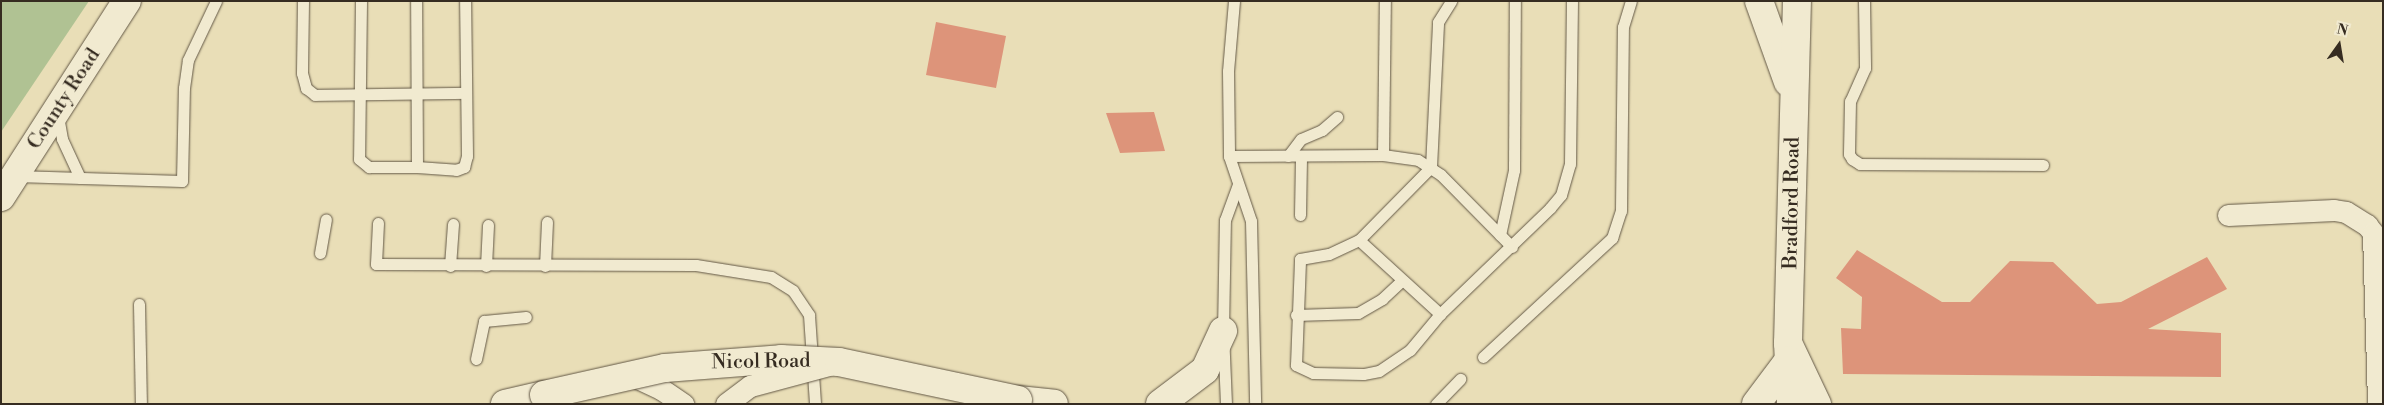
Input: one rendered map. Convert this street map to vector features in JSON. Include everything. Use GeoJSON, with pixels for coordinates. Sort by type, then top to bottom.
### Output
{"type":"FeatureCollection","features":[{"type":"Feature","properties":{"kind":"main road","name":"County Road"},"geometry":{"type":"LineString","coordinates":[[8,187],[127,1]]}},
{"type":"Feature","properties":{"kind":"main road"},"geometry":{"type":"LineString","coordinates":[[1759,1],[1794,100]]}},
{"type":"Feature","properties":{"kind":"main road","name":"Bradford Road"},"geometry":{"type":"LineString","coordinates":[[1791,404],[1789,352],[1797,1]]}},
{"type":"Feature","properties":{"kind":"main road"},"geometry":{"type":"LineString","coordinates":[[1160,404],[1205,370],[1223,331]]}},
{"type":"Feature","properties":{"kind":"main road"},"geometry":{"type":"LineString","coordinates":[[1756,404],[1789,352],[1817,404]]}},
{"type":"Feature","properties":{"kind":"main road","name":"Nicol Road"},"geometry":{"type":"LineString","coordinates":[[505,404],[631,375],[738,361],[839,362],[1024,402],[1054,404]]}},
{"type":"Feature","properties":{"kind":"street"},"geometry":{"type":"LineString","coordinates":[[2228,215],[2334,210],[2346,212],[2367,225],[2373,234],[2378,404]]}},
{"type":"Feature","properties":{"kind":"street"},"geometry":{"type":"LineString","coordinates":[[726,404],[750,386],[839,362]]}},
{"type":"Feature","properties":{"kind":"street"},"geometry":{"type":"LineString","coordinates":[[631,375],[661,389],[683,404]]}},
{"type":"Feature","properties":{"kind":"lane"},"geometry":{"type":"LineString","coordinates":[[8,187],[80,178],[182,181],[184,88],[188,60],[216,1]]}},
{"type":"Feature","properties":{"kind":"lane"},"geometry":{"type":"LineString","coordinates":[[303,1],[302,73],[306,88],[315,95],[466,93]]}},
{"type":"Feature","properties":{"kind":"lane"},"geometry":{"type":"LineString","coordinates":[[361,1],[361,164],[369,167],[418,167],[456,170],[464,167],[467,156],[465,1]]}},
{"type":"Feature","properties":{"kind":"lane"},"geometry":{"type":"LineString","coordinates":[[416,1],[418,167]]}},
{"type":"Feature","properties":{"kind":"lane"},"geometry":{"type":"LineString","coordinates":[[1234,1],[1228,71],[1230,156],[1251,221],[1256,404]]}},
{"type":"Feature","properties":{"kind":"lane"},"geometry":{"type":"LineString","coordinates":[[1383,155],[1385,1]]}},
{"type":"Feature","properties":{"kind":"lane"},"geometry":{"type":"LineString","coordinates":[[1451,1],[1438,22],[1431,167],[1359,240],[1329,254],[1300,259],[1296,315],[1296,365],[1313,373],[1363,374],[1379,371],[1400,360],[1440,314],[1550,208],[1568,178],[1572,1]]}},
{"type":"Feature","properties":{"kind":"lane"},"geometry":{"type":"LineString","coordinates":[[1500,235],[1514,170],[1515,1]]}},
{"type":"Feature","properties":{"kind":"lane"},"geometry":{"type":"LineString","coordinates":[[1483,357],[1612,238],[1621,211],[1623,27],[1631,1]]}},
{"type":"Feature","properties":{"kind":"lane"},"geometry":{"type":"LineString","coordinates":[[1864,1],[1864,68],[1850,101],[1849,154],[1852,159],[1860,164],[2043,165]]}},
{"type":"Feature","properties":{"kind":"lane"},"geometry":{"type":"LineString","coordinates":[[57,110],[62,139],[80,178]]}},
{"type":"Feature","properties":{"kind":"lane"},"geometry":{"type":"LineString","coordinates":[[1288,156],[1301,139],[1322,130],[1337,116]]}},
{"type":"Feature","properties":{"kind":"lane"},"geometry":{"type":"LineString","coordinates":[[1230,156],[1402,156],[1431,167],[1512,246]]}},
{"type":"Feature","properties":{"kind":"lane"},"geometry":{"type":"LineString","coordinates":[[1300,156],[1300,215]]}},
{"type":"Feature","properties":{"kind":"lane"},"geometry":{"type":"LineString","coordinates":[[1226,404],[1223,331],[1225,220],[1238,184]]}},
{"type":"Feature","properties":{"kind":"lane"},"geometry":{"type":"LineString","coordinates":[[320,253],[326,220]]}},
{"type":"Feature","properties":{"kind":"lane"},"geometry":{"type":"LineString","coordinates":[[545,266],[546,222]]}},
{"type":"Feature","properties":{"kind":"lane"},"geometry":{"type":"LineString","coordinates":[[378,223],[376,264],[450,266],[696,266],[745,271],[782,282],[793,291],[809,315],[815,404]]}},
{"type":"Feature","properties":{"kind":"lane"},"geometry":{"type":"LineString","coordinates":[[450,266],[453,224]]}},
{"type":"Feature","properties":{"kind":"lane"},"geometry":{"type":"LineString","coordinates":[[486,266],[488,225]]}},
{"type":"Feature","properties":{"kind":"lane"},"geometry":{"type":"LineString","coordinates":[[1359,240],[1401,281],[1440,314]]}},
{"type":"Feature","properties":{"kind":"lane"},"geometry":{"type":"LineString","coordinates":[[1296,315],[1358,312],[1382,299],[1401,281]]}},
{"type":"Feature","properties":{"kind":"lane"},"geometry":{"type":"LineString","coordinates":[[139,304],[141,404]]}},
{"type":"Feature","properties":{"kind":"lane"},"geometry":{"type":"LineString","coordinates":[[476,359],[484,321],[526,316]]}},
{"type":"Feature","properties":{"kind":"lane"},"geometry":{"type":"LineString","coordinates":[[1436,404],[1460,379]]}},
{"type":"Feature","properties":{"kind":"green space"},"geometry":{"type":"Polygon","coordinates":[[[1,1],[89,1],[1,132],[1,1]]]}},
{"type":"Feature","properties":{"kind":"building"},"geometry":{"type":"Polygon","coordinates":[[[936,22],[1006,36],[996,88],[926,75],[936,22]]]}},
{"type":"Feature","properties":{"kind":"building"},"geometry":{"type":"Polygon","coordinates":[[[1154,112],[1165,151],[1120,153],[1106,113],[1154,112]]]}},
{"type":"Feature","properties":{"kind":"building"},"geometry":{"type":"Polygon","coordinates":[[[1857,250],[1942,302],[1970,302],[2010,261],[2053,262],[2097,304],[2121,302],[2207,257],[2227,289],[2148,329],[2221,333],[2221,377],[1843,374],[1841,328],[1861,329],[1862,297],[1836,278],[1857,250]]]}}]}
